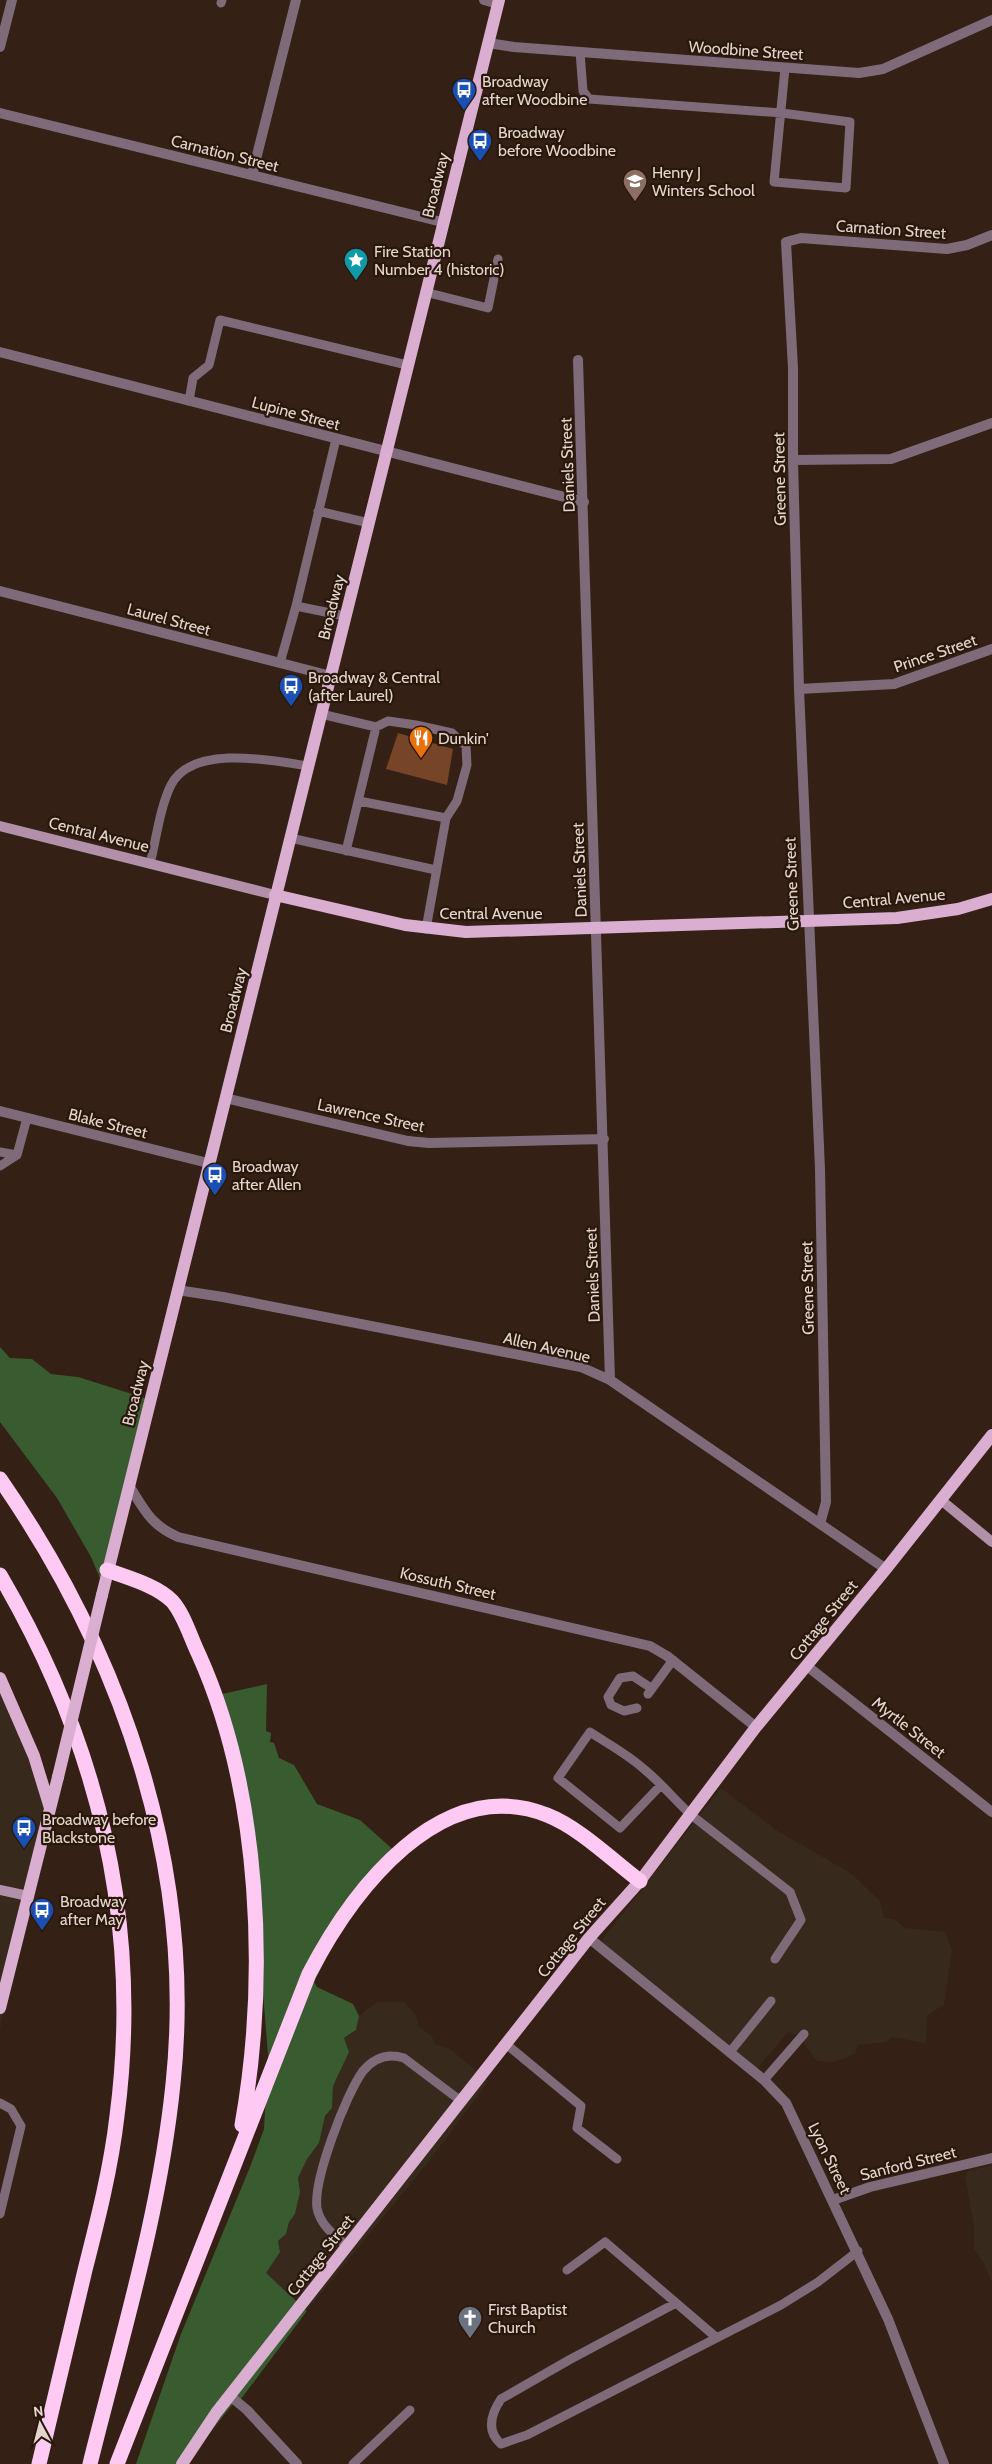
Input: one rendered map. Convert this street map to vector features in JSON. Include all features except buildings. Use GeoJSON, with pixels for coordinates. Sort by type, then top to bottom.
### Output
{"type":"FeatureCollection","features":[{"type":"Feature","properties":{"kind":"highway"},"geometry":{"type":"LineString","coordinates":[[0,1479],[39,1537],[75,1600],[124,1709],[154,1812],[168,1886],[173,1933],[177,2016],[174,2082],[169,2119],[148,2227],[90,2464]]}},
{"type":"Feature","properties":{"kind":"highway"},"geometry":{"type":"LineString","coordinates":[[107,1570],[155,1589],[174,1603],[204,1667],[213,1692],[238,1785],[252,1872],[256,1967],[250,2065],[244,2111],[234,2162]]}},
{"type":"Feature","properties":{"kind":"highway"},"geometry":{"type":"LineString","coordinates":[[0,1575],[50,1670],[86,1763],[97,1798],[112,1868],[124,1974],[124,2046],[112,2153],[39,2464]]}},
{"type":"Feature","properties":{"kind":"highway"},"geometry":{"type":"LineString","coordinates":[[116,2464],[303,1989],[327,1942],[347,1911],[371,1882],[398,1854],[427,1830],[450,1817],[476,1808],[499,1806],[523,1807],[548,1815],[568,1826],[640,1881]]}},
{"type":"Feature","properties":{"kind":"main road","name":"Broadway"},"geometry":{"type":"LineString","coordinates":[[0,2008],[58,1777],[107,1570],[130,1487],[208,1163],[498,2]]}},
{"type":"Feature","properties":{"kind":"main road","name":"Central Avenue"},"geometry":{"type":"LineString","coordinates":[[0,826],[275,895],[426,929],[466,932],[920,915],[958,909],[992,899]]}},
{"type":"Feature","properties":{"kind":"main road","name":"Cottage Street"},"geometry":{"type":"LineString","coordinates":[[182,2464],[230,2396],[589,1938],[640,1881],[756,1727],[886,1569],[992,1435]]}},
{"type":"Feature","properties":{"kind":"main road"},"geometry":{"type":"LineString","coordinates":[[941,1500],[992,1542]]}},
{"type":"Feature","properties":{"kind":"main road"},"geometry":{"type":"LineString","coordinates":[[0,1678],[34,1756],[50,1808]]}},
{"type":"Feature","properties":{"kind":"main road"},"geometry":{"type":"LineString","coordinates":[[0,1890],[28,1896]]}},
{"type":"Feature","properties":{"kind":"street"},"geometry":{"type":"LineString","coordinates":[[0,47],[12,0]]}},
{"type":"Feature","properties":{"kind":"street"},"geometry":{"type":"LineString","coordinates":[[252,175],[296,0]]}},
{"type":"Feature","properties":{"kind":"street"},"geometry":{"type":"LineString","coordinates":[[484,0],[498,2]]}},
{"type":"Feature","properties":{"kind":"street","name":"Woodbine Street"},"geometry":{"type":"LineString","coordinates":[[488,43],[514,47],[859,73],[883,69],[992,20]]}},
{"type":"Feature","properties":{"kind":"street","name":"Carnation Street"},"geometry":{"type":"LineString","coordinates":[[0,113],[442,222]]}},
{"type":"Feature","properties":{"kind":"street","name":"Carnation Street"},"geometry":{"type":"LineString","coordinates":[[786,242],[801,238],[947,249],[967,245],[992,235]]}},
{"type":"Feature","properties":{"kind":"street","name":"Greene Street"},"geometry":{"type":"LineString","coordinates":[[786,242],[793,368],[792,460],[807,920],[820,1178],[826,1502],[820,1524]]}},
{"type":"Feature","properties":{"kind":"street","name":"Lupine Street"},"geometry":{"type":"LineString","coordinates":[[0,352],[584,502]]}},
{"type":"Feature","properties":{"kind":"street","name":"Daniels Street"},"geometry":{"type":"LineString","coordinates":[[578,360],[604,1139],[610,1380]]}},
{"type":"Feature","properties":{"kind":"street"},"geometry":{"type":"LineString","coordinates":[[792,460],[891,459],[992,423]]}},
{"type":"Feature","properties":{"kind":"street","name":"Laurel Street"},"geometry":{"type":"LineString","coordinates":[[0,590],[331,676]]}},
{"type":"Feature","properties":{"kind":"street","name":"Prince Street"},"geometry":{"type":"LineString","coordinates":[[799,689],[894,684],[992,648]]}},
{"type":"Feature","properties":{"kind":"street","name":"Lawrence Street"},"geometry":{"type":"LineString","coordinates":[[225,1098],[408,1141],[429,1143],[604,1139]]}},
{"type":"Feature","properties":{"kind":"street","name":"Blake Street"},"geometry":{"type":"LineString","coordinates":[[0,1111],[208,1163]]}},
{"type":"Feature","properties":{"kind":"street","name":"Allen Avenue"},"geometry":{"type":"LineString","coordinates":[[177,1290],[223,1297],[581,1367],[610,1380],[886,1569]]}},
{"type":"Feature","properties":{"kind":"street","name":"Kossuth Street"},"geometry":{"type":"LineString","coordinates":[[130,1487],[149,1516],[161,1529],[178,1537],[639,1642],[659,1650],[673,1660],[756,1727]]}},
{"type":"Feature","properties":{"kind":"street","name":"Myrtle Street"},"geometry":{"type":"LineString","coordinates":[[806,1666],[992,1812]]}},
{"type":"Feature","properties":{"kind":"street","name":"Lyon Street"},"geometry":{"type":"LineString","coordinates":[[589,1938],[764,2080],[786,2103],[858,2251],[900,2346],[944,2464]]}},
{"type":"Feature","properties":{"kind":"street","name":"Sanford Street"},"geometry":{"type":"LineString","coordinates":[[833,2200],[870,2187],[992,2158]]}},
{"type":"Feature","properties":{"kind":"street"},"geometry":{"type":"LineString","coordinates":[[230,2396],[252,2414],[297,2464]]}},
{"type":"Feature","properties":{"kind":"lane"},"geometry":{"type":"LineString","coordinates":[[580,52],[583,92],[589,99],[782,113],[850,122],[846,188],[774,182],[782,113],[785,68]]}},
{"type":"Feature","properties":{"kind":"lane"},"geometry":{"type":"LineString","coordinates":[[425,292],[488,308],[498,259]]}},
{"type":"Feature","properties":{"kind":"lane"},"geometry":{"type":"LineString","coordinates":[[189,401],[193,378],[209,365],[220,320],[407,365]]}},
{"type":"Feature","properties":{"kind":"lane"},"geometry":{"type":"LineString","coordinates":[[280,663],[296,606],[336,439]]}},
{"type":"Feature","properties":{"kind":"lane"},"geometry":{"type":"LineString","coordinates":[[318,511],[369,523]]}},
{"type":"Feature","properties":{"kind":"lane"},"geometry":{"type":"LineString","coordinates":[[296,606],[346,616]]}},
{"type":"Feature","properties":{"kind":"lane"},"geometry":{"type":"LineString","coordinates":[[321,714],[376,726],[388,721],[416,725],[452,733],[466,746],[467,765],[456,802],[446,818],[426,929]]}},
{"type":"Feature","properties":{"kind":"lane"},"geometry":{"type":"LineString","coordinates":[[346,850],[376,726]]}},
{"type":"Feature","properties":{"kind":"lane"},"geometry":{"type":"LineString","coordinates":[[150,864],[171,785],[184,768],[212,760],[238,758],[262,758],[308,766]]}},
{"type":"Feature","properties":{"kind":"lane"},"geometry":{"type":"LineString","coordinates":[[359,801],[446,818]]}},
{"type":"Feature","properties":{"kind":"lane"},"geometry":{"type":"LineString","coordinates":[[290,838],[436,870]]}},
{"type":"Feature","properties":{"kind":"lane"},"geometry":{"type":"LineString","coordinates":[[0,1166],[17,1155],[27,1118]]}},
{"type":"Feature","properties":{"kind":"lane"},"geometry":{"type":"LineString","coordinates":[[0,1152],[17,1155]]}},
{"type":"Feature","properties":{"kind":"lane"},"geometry":{"type":"LineString","coordinates":[[637,1708],[624,1711],[611,1705],[608,1697],[620,1678],[633,1676],[650,1691],[673,1660]]}},
{"type":"Feature","properties":{"kind":"lane"},"geometry":{"type":"LineString","coordinates":[[661,1785],[620,1828],[558,1778],[590,1732],[644,1769],[661,1785],[690,1814],[790,1892],[801,1920],[775,1959]]}},
{"type":"Feature","properties":{"kind":"lane"},"geometry":{"type":"LineString","coordinates":[[730,2052],[771,2002]]}},
{"type":"Feature","properties":{"kind":"lane"},"geometry":{"type":"LineString","coordinates":[[764,2080],[804,2034]]}},
{"type":"Feature","properties":{"kind":"lane"},"geometry":{"type":"LineString","coordinates":[[506,2044],[581,2106],[577,2128],[617,2159]]}},
{"type":"Feature","properties":{"kind":"lane"},"geometry":{"type":"LineString","coordinates":[[347,2246],[329,2231],[322,2221],[317,2208],[317,2197],[324,2162],[336,2126],[363,2071],[374,2061],[384,2056],[399,2056],[461,2101]]}},
{"type":"Feature","properties":{"kind":"lane"},"geometry":{"type":"LineString","coordinates":[[0,2103],[10,2109],[21,2126],[0,2214]]}},
{"type":"Feature","properties":{"kind":"lane"},"geometry":{"type":"LineString","coordinates":[[567,2270],[605,2242],[717,2338]]}},
{"type":"Feature","properties":{"kind":"lane"},"geometry":{"type":"LineString","coordinates":[[676,2303],[501,2399],[494,2410],[491,2426],[493,2437],[501,2444],[527,2435],[802,2293],[858,2251]]}},
{"type":"Feature","properties":{"kind":"lane"},"geometry":{"type":"LineString","coordinates":[[353,2464],[410,2410]]}},
{"type":"Feature","properties":{"kind":"shaded area"},"geometry":{"type":"Polygon","coordinates":[[[0,1679],[53,1794],[0,2029],[0,1679]]]}},
{"type":"Feature","properties":{"kind":"shaded area"},"geometry":{"type":"Polygon","coordinates":[[[721,1788],[776,1830],[852,1874],[880,1901],[884,1918],[894,1919],[905,1928],[945,1932],[952,1950],[944,2005],[927,2015],[926,2043],[892,2037],[886,2042],[858,2045],[855,2054],[834,2062],[827,2062],[817,2061],[797,2035],[788,2032],[755,2071],[598,1945],[721,1788]]]}},
{"type":"Feature","properties":{"kind":"shaded area"},"geometry":{"type":"Polygon","coordinates":[[[377,2002],[404,2002],[416,2015],[419,2027],[431,2035],[436,2045],[450,2049],[489,2081],[426,2165],[308,2309],[265,2273],[280,2252],[278,2241],[286,2234],[289,2222],[295,2214],[300,2192],[298,2178],[307,2159],[319,2143],[325,2116],[332,2108],[333,2086],[349,2052],[344,2038],[356,2031],[359,2016],[377,2002]]]}},
{"type":"Feature","properties":{"kind":"shaded area"},"geometry":{"type":"Polygon","coordinates":[[[992,2165],[992,2283],[983,2261],[974,2249],[974,2226],[965,2176],[968,2171],[992,2165]]]}},
{"type":"Feature","properties":{"kind":"green space"},"geometry":{"type":"Polygon","coordinates":[[[0,1347],[10,1358],[32,1359],[51,1374],[78,1377],[148,1399],[102,1583],[91,1557],[57,1498],[0,1422],[0,1347]]]}},
{"type":"Feature","properties":{"kind":"green space"},"geometry":{"type":"Polygon","coordinates":[[[267,1684],[266,1731],[271,1733],[270,1742],[274,1743],[279,1758],[294,1765],[317,1804],[360,1820],[399,1855],[343,1926],[314,1982],[317,1987],[353,2004],[359,2016],[356,2030],[344,2038],[349,2052],[333,2086],[332,2108],[325,2116],[319,2143],[307,2159],[298,2178],[300,2192],[295,2214],[289,2222],[286,2234],[278,2241],[280,2252],[266,2273],[307,2311],[238,2403],[232,2405],[196,2450],[188,2464],[136,2464],[181,2334],[264,2129],[268,2055],[254,1881],[213,1696],[267,1684]]]}},
{"type":"Feature","properties":{"kind":"place","name":"Broadway after Woodbine"},"geometry":{"type":"Point","coordinates":[464,111]}},
{"type":"Feature","properties":{"kind":"place","name":"Broadway before Woodbine"},"geometry":{"type":"Point","coordinates":[480,162]}},
{"type":"Feature","properties":{"kind":"place","name":"Henry J Winters School"},"geometry":{"type":"Point","coordinates":[635,202]}},
{"type":"Feature","properties":{"kind":"place","name":"Fire Station Number 4 (historic)"},"geometry":{"type":"Point","coordinates":[356,281]}},
{"type":"Feature","properties":{"kind":"place","name":"Broadway & Central (after Laurel)"},"geometry":{"type":"Point","coordinates":[291,707]}},
{"type":"Feature","properties":{"kind":"place","name":"Dunkin'"},"geometry":{"type":"Point","coordinates":[421,759]}},
{"type":"Feature","properties":{"kind":"place","name":"Broadway after Allen"},"geometry":{"type":"Point","coordinates":[215,1196]}},
{"type":"Feature","properties":{"kind":"place","name":"Broadway before Blackstone"},"geometry":{"type":"Point","coordinates":[24,1849]}},
{"type":"Feature","properties":{"kind":"place","name":"Broadway after May"},"geometry":{"type":"Point","coordinates":[42,1931]}},
{"type":"Feature","properties":{"kind":"place","name":"First Baptist Church"},"geometry":{"type":"Point","coordinates":[470,2339]}}]}
